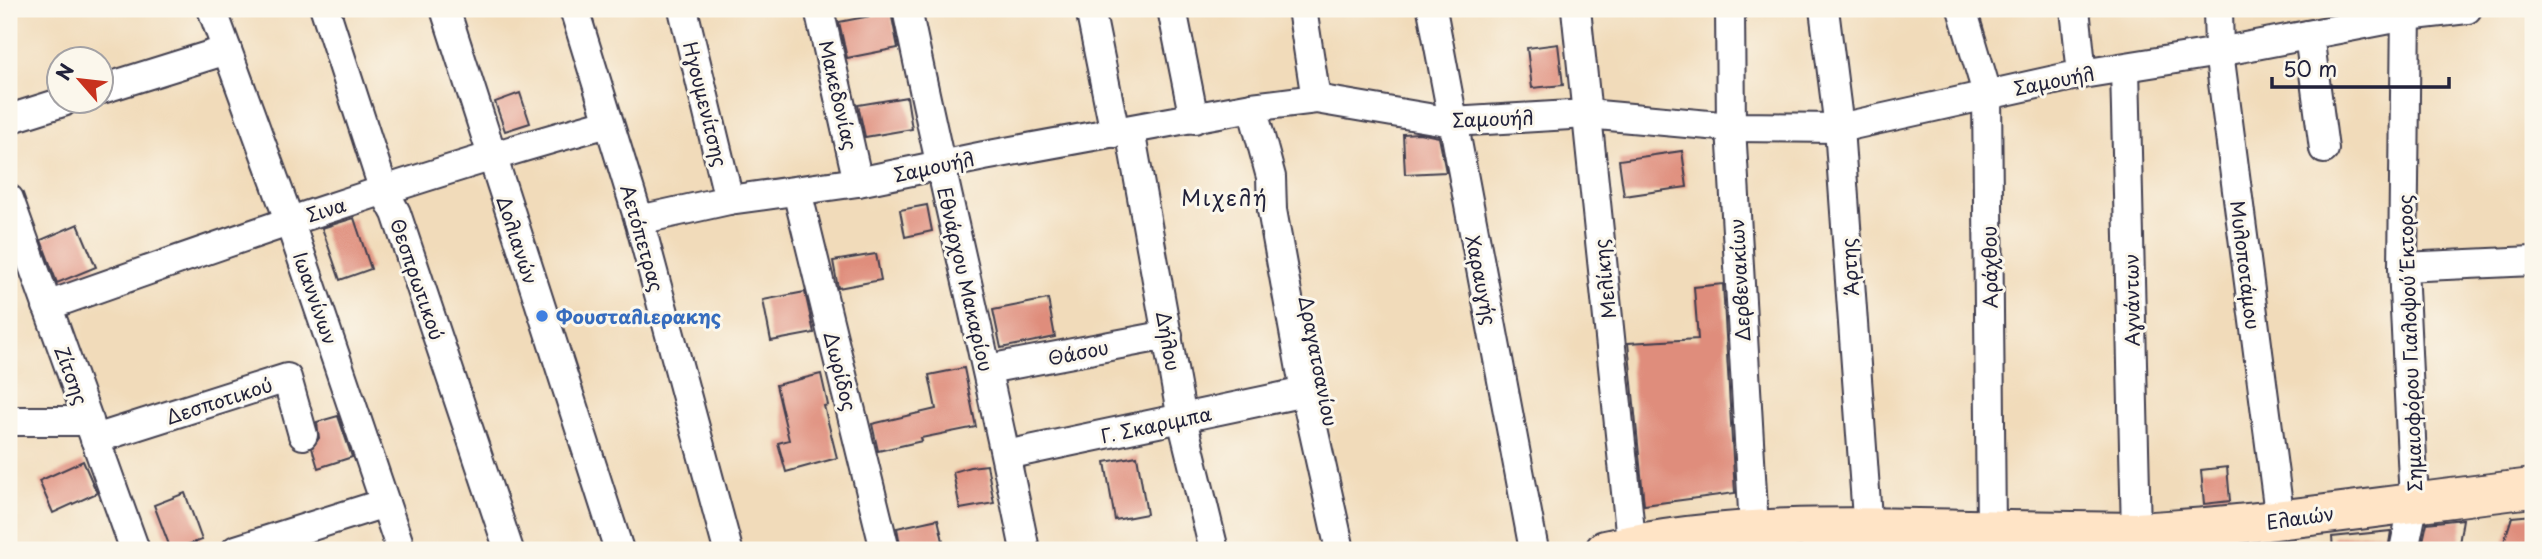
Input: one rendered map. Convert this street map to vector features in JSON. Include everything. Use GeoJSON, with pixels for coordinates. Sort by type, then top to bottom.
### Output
{"type":"FeatureCollection","features":[{"type":"Feature","properties":{"kind":"street","name":"Ιωαννίνων"},"geometry":{"type":"LineString","coordinates":[[212,9],[289,220],[401,550]]}},
{"type":"Feature","properties":{"kind":"street","name":"Θεσπρωτικού"},"geometry":{"type":"LineString","coordinates":[[325,9],[384,191],[396,213],[509,550]]}},
{"type":"Feature","properties":{"kind":"street","name":"Δολιανών"},"geometry":{"type":"LineString","coordinates":[[445,9],[619,550]]}},
{"type":"Feature","properties":{"kind":"street","name":"Αετόπετρας"},"geometry":{"type":"LineString","coordinates":[[574,9],[639,220],[729,550]]}},
{"type":"Feature","properties":{"kind":"street","name":"Ηγουμενίτσης"},"geometry":{"type":"LineString","coordinates":[[683,9],[729,200]]}},
{"type":"Feature","properties":{"kind":"street","name":"Μακεδονίας"},"geometry":{"type":"LineString","coordinates":[[819,9],[859,182]]}},
{"type":"Feature","properties":{"kind":"street","name":"Εθνάρχου Μακαρίου"},"geometry":{"type":"LineString","coordinates":[[907,9],[939,164],[988,369],[1025,550]]}},
{"type":"Feature","properties":{"kind":"street","name":"Δήλου"},"geometry":{"type":"LineString","coordinates":[[1090,9],[1123,131],[1168,335],[1182,419],[1214,550]]}},
{"type":"Feature","properties":{"kind":"street"},"geometry":{"type":"LineString","coordinates":[[1172,9],[1194,119]]}},
{"type":"Feature","properties":{"kind":"street"},"geometry":{"type":"LineString","coordinates":[[1302,9],[1316,99]]}},
{"type":"Feature","properties":{"kind":"street","name":"Χαραυγής"},"geometry":{"type":"LineString","coordinates":[[1432,9],[1534,550]]}},
{"type":"Feature","properties":{"kind":"street","name":"Μελίκης"},"geometry":{"type":"LineString","coordinates":[[1576,9],[1623,548]]}},
{"type":"Feature","properties":{"kind":"street","name":"Δερβενακίων"},"geometry":{"type":"LineString","coordinates":[[1730,9],[1731,127],[1751,539]]}},
{"type":"Feature","properties":{"kind":"street","name":"Άρτης"},"geometry":{"type":"LineString","coordinates":[[1824,9],[1839,128],[1867,538]]}},
{"type":"Feature","properties":{"kind":"street","name":"Αράχθου"},"geometry":{"type":"LineString","coordinates":[[1962,9],[1987,93],[2001,537]]}},
{"type":"Feature","properties":{"kind":"street"},"geometry":{"type":"LineString","coordinates":[[2074,9],[2082,74]]}},
{"type":"Feature","properties":{"kind":"street","name":"Μυλοποτάμου"},"geometry":{"type":"LineString","coordinates":[[2218,9],[2218,52],[2280,521]]}},
{"type":"Feature","properties":{"kind":"street","name":"Σαμουήλ"},"geometry":{"type":"LineString","coordinates":[[639,220],[729,200],[859,182],[939,164],[1252,107],[1316,99],[1452,122],[1587,114],[1731,127],[1839,128],[2082,74],[2309,35],[2406,13],[2467,9]]}},
{"type":"Feature","properties":{"kind":"street","name":"Σημαιοφόρου Γιαλοψού Έκτορος"},"geometry":{"type":"LineString","coordinates":[[2404,550],[2414,502],[2403,267],[2406,13]]}},
{"type":"Feature","properties":{"kind":"street"},"geometry":{"type":"LineString","coordinates":[[2309,35],[2324,149]]}},
{"type":"Feature","properties":{"kind":"street"},"geometry":{"type":"LineString","coordinates":[[116,85],[227,50]]}},
{"type":"Feature","properties":{"kind":"street","name":"Αγνάντων"},"geometry":{"type":"LineString","coordinates":[[2125,68],[2136,532]]}},
{"type":"Feature","properties":{"kind":"street"},"geometry":{"type":"LineString","coordinates":[[9,119],[46,107]]}},
{"type":"Feature","properties":{"kind":"street","name":"Δραγατσανίου"},"geometry":{"type":"LineString","coordinates":[[1252,107],[1271,177],[1272,210],[1305,392],[1340,550]]}},
{"type":"Feature","properties":{"kind":"street","name":"Σινα"},"geometry":{"type":"LineString","coordinates":[[47,306],[289,220],[491,155],[608,123]]}},
{"type":"Feature","properties":{"kind":"street","name":"Δραγατσανίου"},"geometry":{"type":"LineString","coordinates":[[1271,177],[1288,206],[1357,550]]}},
{"type":"Feature","properties":{"kind":"street","name":"Δωρίδος"},"geometry":{"type":"LineString","coordinates":[[797,191],[885,550]]}},
{"type":"Feature","properties":{"kind":"street","name":"Ζίτσης"},"geometry":{"type":"LineString","coordinates":[[9,199],[135,550]]}},
{"type":"Feature","properties":{"kind":"street"},"geometry":{"type":"LineString","coordinates":[[2403,267],[2533,261]]}},
{"type":"Feature","properties":{"kind":"street","name":"Θάσου"},"geometry":{"type":"LineString","coordinates":[[988,369],[1168,335]]}},
{"type":"Feature","properties":{"kind":"street","name":"Δεσποτικού"},"geometry":{"type":"LineString","coordinates":[[9,421],[92,430],[287,378],[303,435]]}},
{"type":"Feature","properties":{"kind":"street","name":"Γ. Σκαριμπα"},"geometry":{"type":"LineString","coordinates":[[1006,455],[1305,392]]}},
{"type":"Feature","properties":{"kind":"street","name":"Ελαιών"},"geometry":{"type":"LineString","coordinates":[[1623,548],[1685,535],[1751,539],[2001,537],[2136,532],[2176,540],[2280,521],[2533,488]]}},
{"type":"Feature","properties":{"kind":"street"},"geometry":{"type":"LineString","coordinates":[[236,550],[385,503]]}},
{"type":"Feature","properties":{"kind":"building"},"geometry":{"type":"Polygon","coordinates":[[[891,12],[898,48],[847,58],[839,22],[891,12]]]}},
{"type":"Feature","properties":{"kind":"building"},"geometry":{"type":"Polygon","coordinates":[[[1558,44],[1563,85],[1532,88],[1527,48],[1558,44]]]}},
{"type":"Feature","properties":{"kind":"building"},"geometry":{"type":"Polygon","coordinates":[[[520,93],[530,123],[505,131],[495,102],[520,93]]]}},
{"type":"Feature","properties":{"kind":"building"},"geometry":{"type":"Polygon","coordinates":[[[907,97],[912,129],[865,137],[858,105],[907,97]]]}},
{"type":"Feature","properties":{"kind":"building"},"geometry":{"type":"Polygon","coordinates":[[[1419,133],[1439,137],[1446,172],[1405,174],[1403,134],[1419,133]]]}},
{"type":"Feature","properties":{"kind":"building"},"geometry":{"type":"Polygon","coordinates":[[[1682,151],[1687,187],[1624,196],[1619,160],[1682,151]]]}},
{"type":"Feature","properties":{"kind":"building"},"geometry":{"type":"Polygon","coordinates":[[[927,205],[932,231],[905,237],[900,210],[927,205]]]}},
{"type":"Feature","properties":{"kind":"building"},"geometry":{"type":"Polygon","coordinates":[[[354,218],[371,269],[340,280],[322,228],[354,218]]]}},
{"type":"Feature","properties":{"kind":"building"},"geometry":{"type":"Polygon","coordinates":[[[78,224],[96,267],[57,283],[41,240],[78,224]]]}},
{"type":"Feature","properties":{"kind":"building"},"geometry":{"type":"Polygon","coordinates":[[[876,254],[881,280],[838,288],[833,261],[876,254]]]}},
{"type":"Feature","properties":{"kind":"building"},"geometry":{"type":"Polygon","coordinates":[[[1723,284],[1735,493],[1644,505],[1628,343],[1698,339],[1694,287],[1723,284]]]}},
{"type":"Feature","properties":{"kind":"building"},"geometry":{"type":"Polygon","coordinates":[[[805,292],[814,333],[771,341],[763,300],[805,292]]]}},
{"type":"Feature","properties":{"kind":"building"},"geometry":{"type":"Polygon","coordinates":[[[1048,299],[1055,337],[1001,348],[993,310],[1048,299]]]}},
{"type":"Feature","properties":{"kind":"building"},"geometry":{"type":"Polygon","coordinates":[[[964,368],[976,427],[921,438],[922,441],[878,451],[872,424],[936,409],[929,375],[964,368]]]}},
{"type":"Feature","properties":{"kind":"building"},"geometry":{"type":"Polygon","coordinates":[[[821,374],[828,405],[824,406],[837,458],[786,472],[778,443],[789,440],[776,385],[821,374]]]}},
{"type":"Feature","properties":{"kind":"building"},"geometry":{"type":"Polygon","coordinates":[[[338,416],[352,457],[318,468],[312,448],[319,438],[317,422],[338,416]]]}},
{"type":"Feature","properties":{"kind":"building"},"geometry":{"type":"Polygon","coordinates":[[[1137,456],[1147,514],[1115,520],[1105,462],[1137,456]]]}},
{"type":"Feature","properties":{"kind":"building"},"geometry":{"type":"Polygon","coordinates":[[[83,461],[97,493],[53,513],[39,481],[83,461]]]}},
{"type":"Feature","properties":{"kind":"building"},"geometry":{"type":"Polygon","coordinates":[[[987,465],[994,503],[960,509],[953,472],[987,465]]]}},
{"type":"Feature","properties":{"kind":"building"},"geometry":{"type":"Polygon","coordinates":[[[2227,467],[2230,501],[2204,504],[2201,470],[2227,467]]]}},
{"type":"Feature","properties":{"kind":"building"},"geometry":{"type":"Polygon","coordinates":[[[185,493],[202,540],[171,550],[154,505],[185,493]]]}},
{"type":"Feature","properties":{"kind":"building"},"geometry":{"type":"Polygon","coordinates":[[[2533,515],[2533,550],[2518,550],[2503,545],[2512,517],[2533,515]]]}},
{"type":"Feature","properties":{"kind":"building"},"geometry":{"type":"Polygon","coordinates":[[[938,519],[943,541],[901,550],[897,528],[938,519]]]}},
{"type":"Feature","properties":{"kind":"building"},"geometry":{"type":"Polygon","coordinates":[[[2463,519],[2458,550],[2421,550],[2427,523],[2463,519]]]}},
{"type":"Feature","properties":{"kind":"building"},"geometry":{"type":"Polygon","coordinates":[[[2391,531],[2388,550],[2333,550],[2332,537],[2391,531]]]}},
{"type":"Feature","properties":{"kind":"place","name":"Φουσταλιερακης"},"geometry":{"type":"Point","coordinates":[542,316]}},
{"type":"Feature","properties":{"kind":"district","name":"Μιχελή"},"geometry":{"type":"Point","coordinates":[1225,197]}}]}
